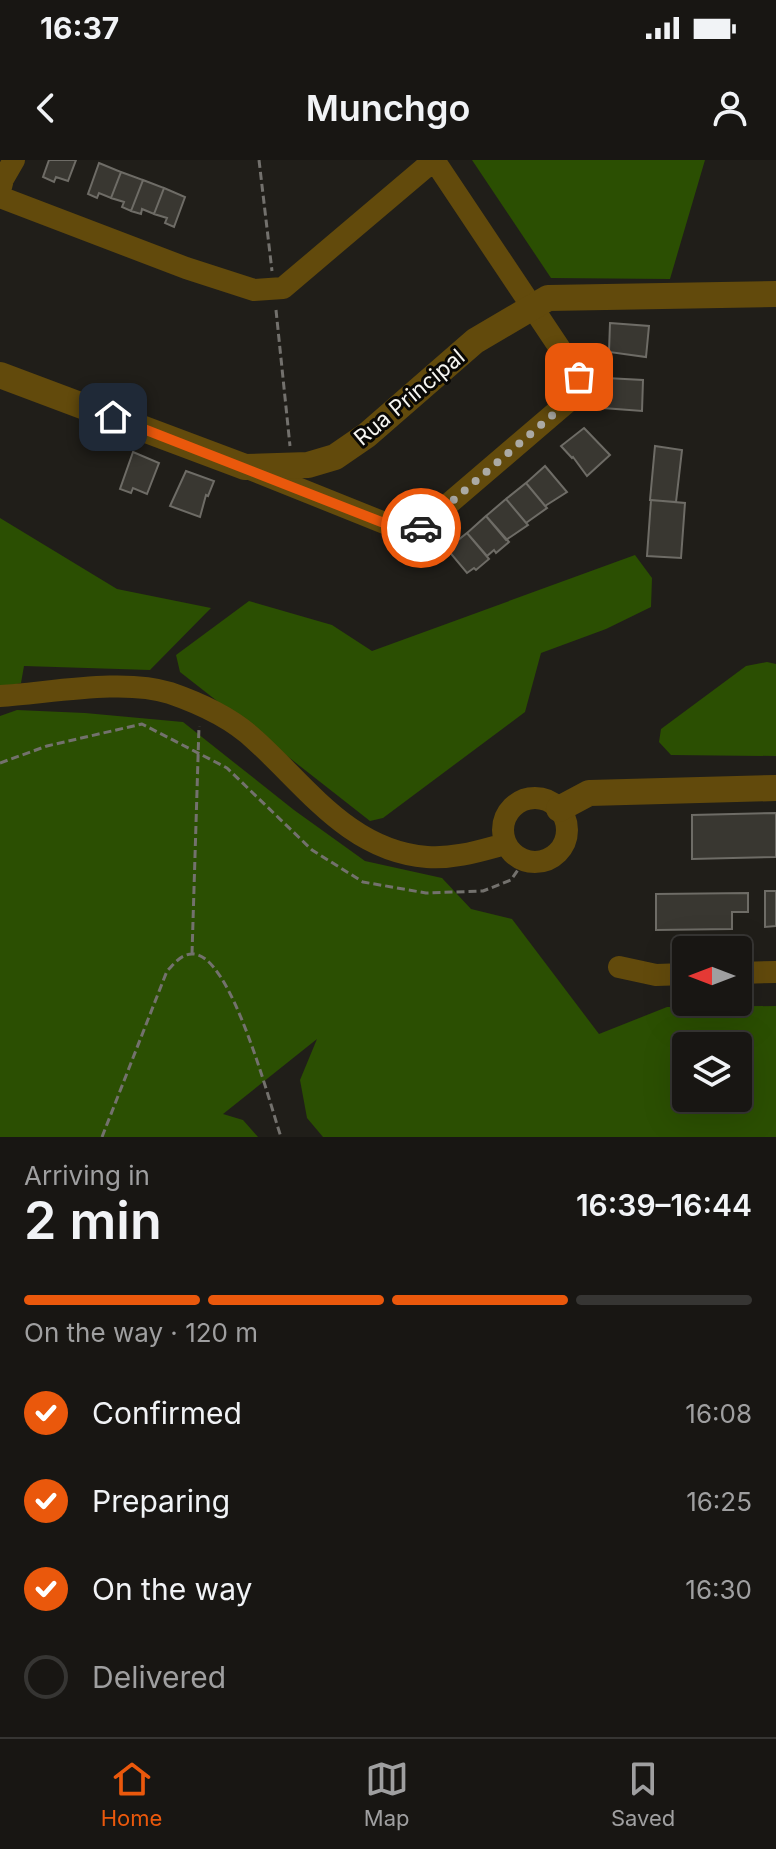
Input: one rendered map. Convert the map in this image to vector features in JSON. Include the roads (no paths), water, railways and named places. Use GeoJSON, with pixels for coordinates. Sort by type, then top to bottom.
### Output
{"type":"FeatureCollection","features":[{"type":"Feature","properties":{"kind":"street"},"geometry":{"type":"LineString","coordinates":[[0,191],[14,160]]}},
{"type":"Feature","properties":{"kind":"street"},"geometry":{"type":"LineString","coordinates":[[0,197],[186,268],[254,290],[274,289],[283,288],[434,160],[579,377],[577,394],[418,530],[407,532],[245,467]]}},
{"type":"Feature","properties":{"kind":"street","name":"Rua Principal"},"geometry":{"type":"LineString","coordinates":[[0,375],[245,467],[308,465],[335,457],[367,435],[475,341],[548,298],[776,294]]}},
{"type":"Feature","properties":{"kind":"street"},"geometry":{"type":"LineString","coordinates":[[325,498],[320,483],[322,473],[335,457]]}},
{"type":"Feature","properties":{"kind":"street"},"geometry":{"type":"LineString","coordinates":[[0,696],[131,686],[167,692],[200,705],[253,738],[320,806],[355,831],[387,848],[426,857],[460,856],[505,844]]}},
{"type":"Feature","properties":{"kind":"street"},"geometry":{"type":"LineString","coordinates":[[559,809],[589,793],[776,788]]}},
{"type":"Feature","properties":{"kind":"street"},"geometry":{"type":"LineString","coordinates":[[536,798],[548,801],[559,809],[565,819],[565,842],[559,852],[549,859],[537,863],[524,861],[505,844],[502,831],[505,818],[512,807],[523,800],[536,798]]}},
{"type":"Feature","properties":{"kind":"street"},"geometry":{"type":"LineString","coordinates":[[619,967],[656,975],[672,974]]}},
{"type":"Feature","properties":{"kind":"street"},"geometry":{"type":"LineString","coordinates":[[752,973],[776,972]]}}]}
